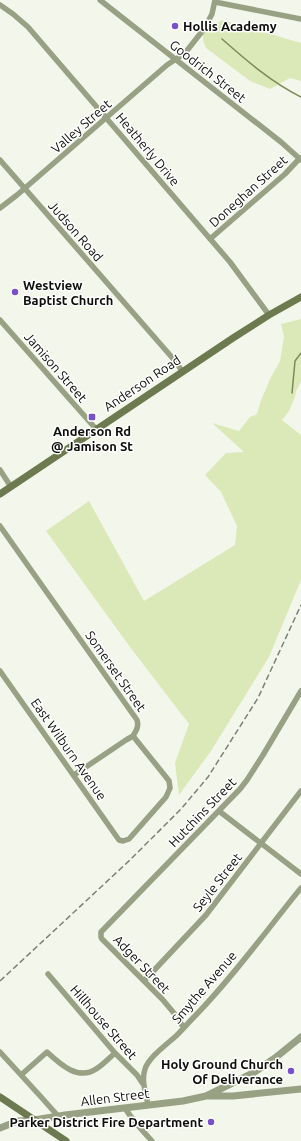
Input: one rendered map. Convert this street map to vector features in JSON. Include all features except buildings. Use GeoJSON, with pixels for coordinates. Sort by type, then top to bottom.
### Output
{"type":"FeatureCollection","features":[{"type":"Feature","properties":{"kind":"main road","name":"Anderson Road"},"geometry":{"type":"LineString","coordinates":[[0,494],[182,371],[269,315],[301,297]]}},
{"type":"Feature","properties":{"kind":"main road"},"geometry":{"type":"LineString","coordinates":[[0,1097],[66,1141]]}},
{"type":"Feature","properties":{"kind":"street","name":"Goodrich Street"},"geometry":{"type":"LineString","coordinates":[[100,0],[300,159]]}},
{"type":"Feature","properties":{"kind":"street","name":"Valley Street"},"geometry":{"type":"LineString","coordinates":[[0,208],[25,189],[168,65],[185,53],[205,27],[214,11],[215,1]]}},
{"type":"Feature","properties":{"kind":"street"},"geometry":{"type":"LineString","coordinates":[[215,1],[301,18]]}},
{"type":"Feature","properties":{"kind":"street","name":"Heatherly Drive"},"geometry":{"type":"LineString","coordinates":[[0,5],[28,27],[107,118],[230,262],[269,315]]}},
{"type":"Feature","properties":{"kind":"street","name":"Doneghan Street"},"geometry":{"type":"LineString","coordinates":[[210,239],[285,174],[300,159]]}},
{"type":"Feature","properties":{"kind":"street","name":"Judson Road"},"geometry":{"type":"LineString","coordinates":[[0,160],[176,362],[182,371]]}},
{"type":"Feature","properties":{"kind":"street","name":"Jamison Street"},"geometry":{"type":"LineString","coordinates":[[0,320],[96,429]]}},
{"type":"Feature","properties":{"kind":"street"},"geometry":{"type":"LineString","coordinates":[[0,470],[11,487]]}},
{"type":"Feature","properties":{"kind":"street","name":"Somerset Street"},"geometry":{"type":"LineString","coordinates":[[0,526],[137,720],[138,728],[133,736]]}},
{"type":"Feature","properties":{"kind":"street","name":"East Wilburn Avenue"},"geometry":{"type":"LineString","coordinates":[[0,671],[119,840],[127,840],[131,837],[166,797],[170,788],[170,784],[166,777],[133,736]]}},
{"type":"Feature","properties":{"kind":"street","name":"Hutchins Street"},"geometry":{"type":"LineString","coordinates":[[101,934],[247,780],[301,691]]}},
{"type":"Feature","properties":{"kind":"street"},"geometry":{"type":"LineString","coordinates":[[74,775],[133,736]]}},
{"type":"Feature","properties":{"kind":"street","name":"Seyle Street"},"geometry":{"type":"LineString","coordinates":[[144,981],[206,915],[301,791]]}},
{"type":"Feature","properties":{"kind":"street"},"geometry":{"type":"LineString","coordinates":[[219,811],[301,874]]}},
{"type":"Feature","properties":{"kind":"street","name":"Smythe Avenue"},"geometry":{"type":"LineString","coordinates":[[148,1104],[143,1075],[150,1060],[195,1016],[233,972],[301,888]]}},
{"type":"Feature","properties":{"kind":"street","name":"Adger Street"},"geometry":{"type":"LineString","coordinates":[[101,934],[102,939],[144,981],[178,1018],[183,1027]]}},
{"type":"Feature","properties":{"kind":"street","name":"Hillhouse Street"},"geometry":{"type":"LineString","coordinates":[[48,974],[115,1054],[137,1075],[144,1084]]}},
{"type":"Feature","properties":{"kind":"street","name":"Allen Street"},"geometry":{"type":"LineString","coordinates":[[0,1128],[18,1121],[148,1104],[183,1101],[206,1096],[253,1073],[301,1038]]}},
{"type":"Feature","properties":{"kind":"street"},"geometry":{"type":"LineString","coordinates":[[0,1052],[58,1116]]}},
{"type":"Feature","properties":{"kind":"street"},"geometry":{"type":"LineString","coordinates":[[21,1075],[47,1052],[69,1070],[83,1073],[95,1070],[115,1054]]}},
{"type":"Feature","properties":{"kind":"street"},"geometry":{"type":"LineString","coordinates":[[206,1096],[233,1096],[301,1089]]}},
{"type":"Feature","properties":{"kind":"street"},"geometry":{"type":"LineString","coordinates":[[125,1108],[139,1128],[152,1141]]}},
{"type":"Feature","properties":{"kind":"green space"},"geometry":{"type":"Polygon","coordinates":[[[222,20],[301,43],[301,81],[290,78],[270,89],[250,81],[206,48],[203,40],[203,33],[222,20]]]}},
{"type":"Feature","properties":{"kind":"green space"},"geometry":{"type":"Polygon","coordinates":[[[301,319],[301,381],[289,411],[282,420],[301,435],[301,580],[269,657],[211,751],[179,795],[175,763],[189,724],[130,647],[46,531],[89,501],[144,601],[235,545],[237,526],[221,492],[205,475],[226,453],[244,452],[212,423],[239,431],[250,417],[257,414],[270,379],[280,361],[284,337],[281,324],[301,319]]]}},
{"type":"Feature","properties":{"kind":"waterway"},"geometry":{"type":"LineString","coordinates":[[222,39],[269,78],[301,97]]}},
{"type":"Feature","properties":{"kind":"waterway"},"geometry":{"type":"LineString","coordinates":[[292,393],[295,361],[301,353]]}},
{"type":"Feature","properties":{"kind":"railway"},"geometry":{"type":"LineString","coordinates":[[0,981],[130,860],[181,809],[208,777],[258,698],[301,605]]}},
{"type":"Feature","properties":{"kind":"place","name":"Hollis Academy"},"geometry":{"type":"Point","coordinates":[175,26]}},
{"type":"Feature","properties":{"kind":"place","name":"Westview Baptist Church"},"geometry":{"type":"Point","coordinates":[15,292]}},
{"type":"Feature","properties":{"kind":"place","name":"Anderson Rd @ Jamison St"},"geometry":{"type":"Point","coordinates":[92,417]}},
{"type":"Feature","properties":{"kind":"place","name":"Holy Ground Church Of Deliverance"},"geometry":{"type":"Point","coordinates":[291,1071]}},
{"type":"Feature","properties":{"kind":"place","name":"Parker District Fire Department"},"geometry":{"type":"Point","coordinates":[211,1122]}}]}
